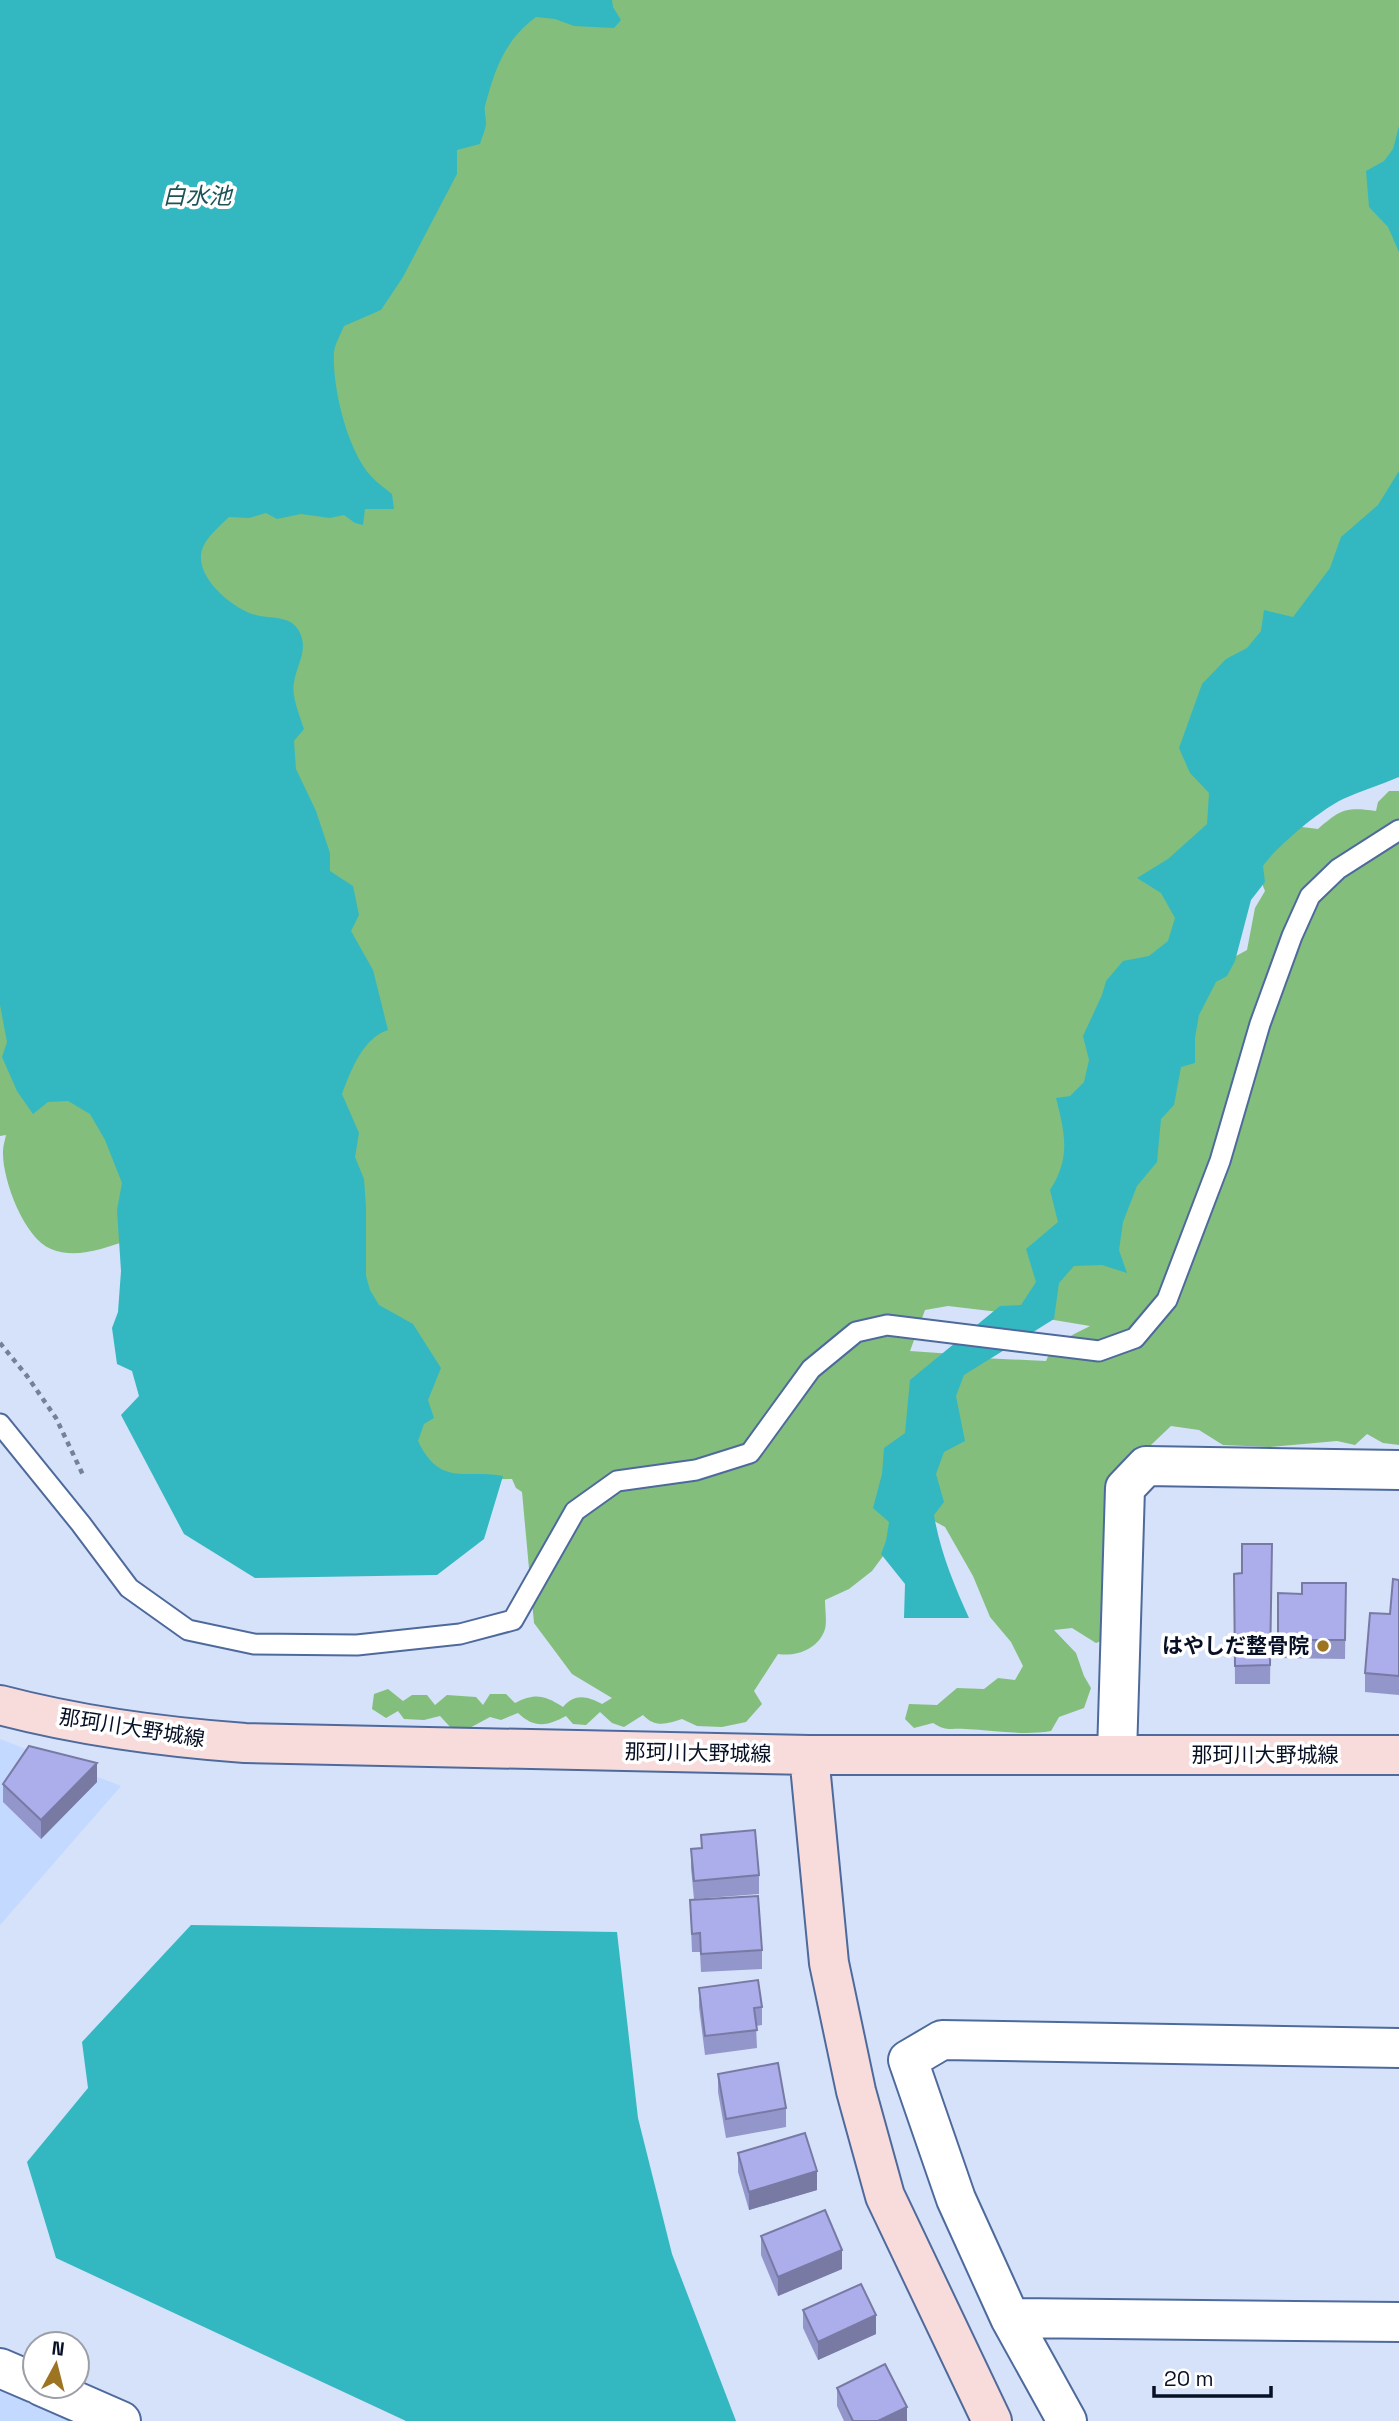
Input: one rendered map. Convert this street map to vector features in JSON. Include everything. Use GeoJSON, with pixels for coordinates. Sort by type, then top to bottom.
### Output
{"type":"FeatureCollection","features":[{"type":"Feature","properties":{"kind":"main road","name":"那珂川大野城線"},"geometry":{"type":"LineString","coordinates":[[0,1705],[103,1727],[176,1738],[246,1743],[809,1755],[1399,1755]]}},
{"type":"Feature","properties":{"kind":"main road"},"geometry":{"type":"LineString","coordinates":[[809,1755],[829,1963],[856,2091],[886,2196],[992,2421]]}},
{"type":"Feature","properties":{"kind":"street"},"geometry":{"type":"LineString","coordinates":[[1117,1754],[1125,1488],[1146,1465],[1399,1470]]}},
{"type":"Feature","properties":{"kind":"street"},"geometry":{"type":"LineString","coordinates":[[1067,2421],[1010,2318],[956,2199],[908,2060],[942,2040],[1399,2048]]}},
{"type":"Feature","properties":{"kind":"street"},"geometry":{"type":"LineString","coordinates":[[1010,2318],[1399,2322]]}},
{"type":"Feature","properties":{"kind":"street"},"geometry":{"type":"LineString","coordinates":[[0,2368],[21,2377]]}},
{"type":"Feature","properties":{"kind":"street"},"geometry":{"type":"LineString","coordinates":[[73,2400],[121,2421]]}},
{"type":"Feature","properties":{"kind":"lane"},"geometry":{"type":"LineString","coordinates":[[0,1424],[129,1588],[188,1630],[254,1644],[357,1645],[460,1634],[513,1620],[575,1511],[617,1481],[695,1470],[750,1454],[811,1369],[856,1332],[887,1325],[1099,1351],[1135,1338],[1167,1300],[1220,1160],[1260,1024],[1292,936],[1310,896],[1338,870],[1399,830]]}},
{"type":"Feature","properties":{"kind":"path"},"geometry":{"type":"LineString","coordinates":[[0,1343],[56,1418],[94,1499],[80,1524]]}},
{"type":"Feature","properties":{"kind":"shaded area"},"geometry":{"type":"Polygon","coordinates":[[[509,0],[1399,0],[1399,516],[1215,858],[1075,1226],[1025,1315],[948,1306],[925,1310],[910,1351],[953,1354],[898,1536],[872,1571],[849,1589],[825,1600],[826,1626],[818,1642],[799,1653],[778,1654],[754,1691],[762,1704],[746,1722],[722,1727],[697,1726],[682,1719],[657,1723],[643,1715],[624,1727],[612,1723],[600,1712],[586,1725],[573,1724],[566,1716],[547,1724],[536,1724],[518,1713],[501,1720],[490,1717],[466,1730],[453,1730],[440,1716],[424,1720],[404,1719],[398,1711],[386,1718],[372,1709],[374,1694],[388,1689],[403,1701],[412,1695],[427,1695],[435,1705],[447,1695],[476,1697],[483,1705],[490,1694],[506,1694],[515,1703],[539,1697],[563,1707],[577,1698],[591,1699],[602,1704],[612,1698],[572,1674],[534,1623],[522,1492],[516,1488],[512,1479],[442,1480],[412,1450],[362,1297],[317,872],[237,615],[192,574],[202,525],[342,447],[321,351],[509,0]]]}},
{"type":"Feature","properties":{"kind":"shaded area"},"geometry":{"type":"Polygon","coordinates":[[[1389,791],[1399,791],[1399,1445],[1383,1443],[1367,1434],[1355,1445],[1337,1441],[1270,1447],[1223,1445],[1199,1430],[1171,1426],[1113,1481],[1112,1637],[1096,1643],[1072,1628],[1054,1630],[1076,1653],[1091,1688],[1084,1708],[1059,1717],[1051,1731],[1019,1733],[949,1729],[933,1723],[914,1728],[905,1719],[909,1704],[937,1705],[957,1688],[984,1689],[998,1678],[1015,1680],[1023,1666],[1011,1642],[990,1617],[973,1576],[945,1527],[923,1515],[947,1394],[960,1367],[981,1358],[1046,1361],[1059,1344],[1090,1326],[1042,1318],[1068,1260],[1111,1236],[1177,1057],[1225,962],[1247,950],[1255,908],[1265,891],[1255,866],[1286,825],[1318,829],[1344,811],[1376,811],[1378,802],[1389,791]]]}},
{"type":"Feature","properties":{"kind":"shaded area"},"geometry":{"type":"Polygon","coordinates":[[[0,988],[88,1099],[137,1192],[125,1241],[98,1250],[60,1252],[41,1243],[16,1206],[4,1163],[6,1135],[0,1136],[0,988]]]}},
{"type":"Feature","properties":{"kind":"shaded area"},"geometry":{"type":"Polygon","coordinates":[[[0,1739],[121,1786],[0,1925],[0,1739]]]}},
{"type":"Feature","properties":{"kind":"shaded area"},"geometry":{"type":"Polygon","coordinates":[[[0,2388],[21,2397],[21,2400],[27,2400],[75,2421],[0,2421],[0,2388]]]}},
{"type":"Feature","properties":{"kind":"water","name":"白水池"},"geometry":{"type":"Polygon","coordinates":[[[0,0],[612,0],[621,20],[614,28],[574,26],[555,19],[536,17],[525,26],[508,46],[493,80],[485,106],[486,125],[480,144],[457,150],[457,174],[403,277],[381,310],[344,326],[334,352],[338,399],[348,434],[362,465],[373,479],[392,494],[394,509],[365,509],[363,525],[344,515],[330,518],[301,514],[277,519],[266,513],[249,518],[229,517],[206,541],[201,556],[202,567],[208,578],[225,598],[256,615],[291,622],[302,638],[303,650],[293,688],[304,729],[294,741],[296,769],[316,811],[330,853],[330,871],[353,886],[359,915],[351,931],[373,970],[388,1030],[379,1034],[365,1047],[342,1094],[359,1133],[355,1157],[364,1179],[366,1276],[379,1305],[413,1324],[441,1368],[428,1400],[434,1418],[424,1424],[418,1441],[426,1455],[435,1465],[454,1473],[503,1476],[484,1539],[437,1575],[255,1578],[184,1534],[121,1415],[139,1396],[132,1371],[117,1364],[112,1328],[118,1312],[121,1271],[117,1210],[122,1183],[105,1140],[90,1114],[68,1101],[48,1102],[33,1114],[17,1091],[2,1057],[7,1042],[0,1005],[0,0]]]}},
{"type":"Feature","properties":{"kind":"water"},"geometry":{"type":"Polygon","coordinates":[[[1399,126],[1399,252],[1388,227],[1369,207],[1366,171],[1384,161],[1393,149],[1399,126]]]}},
{"type":"Feature","properties":{"kind":"water"},"geometry":{"type":"Polygon","coordinates":[[[1399,471],[1399,777],[1334,804],[1288,839],[1263,866],[1265,882],[1251,900],[1235,961],[1227,976],[1216,982],[1199,1015],[1195,1063],[1181,1067],[1174,1105],[1161,1119],[1157,1162],[1137,1186],[1123,1222],[1119,1250],[1127,1273],[1102,1265],[1074,1266],[1059,1283],[1054,1319],[964,1375],[956,1396],[965,1441],[944,1452],[936,1474],[944,1502],[934,1515],[948,1568],[969,1618],[904,1618],[905,1584],[881,1554],[889,1522],[873,1508],[882,1474],[884,1448],[905,1433],[910,1380],[1000,1306],[1021,1305],[1036,1282],[1026,1249],[1058,1222],[1050,1190],[1064,1156],[1064,1134],[1056,1098],[1070,1096],[1084,1082],[1089,1060],[1083,1036],[1106,981],[1123,961],[1149,956],[1168,941],[1175,918],[1161,893],[1137,878],[1168,859],[1207,824],[1209,793],[1190,773],[1179,748],[1202,684],[1226,659],[1247,648],[1261,631],[1264,610],[1293,617],[1330,568],[1341,537],[1378,505],[1399,471]]]}},
{"type":"Feature","properties":{"kind":"water"},"geometry":{"type":"Polygon","coordinates":[[[191,1925],[617,1932],[638,2118],[672,2254],[736,2421],[406,2421],[56,2258],[27,2162],[88,2088],[82,2042],[191,1925]]]}},
{"type":"Feature","properties":{"kind":"building"},"geometry":{"type":"Polygon","coordinates":[[[1242,1544],[1272,1544],[1270,1665],[1235,1666],[1234,1574],[1242,1573],[1242,1544]]]}},
{"type":"Feature","properties":{"kind":"building"},"geometry":{"type":"Polygon","coordinates":[[[1393,1579],[1399,1580],[1399,1676],[1365,1673],[1370,1613],[1390,1614],[1393,1579]]]}},
{"type":"Feature","properties":{"kind":"building"},"geometry":{"type":"Polygon","coordinates":[[[1302,1583],[1346,1583],[1345,1640],[1278,1640],[1278,1593],[1302,1594],[1302,1583]]]}},
{"type":"Feature","properties":{"kind":"building"},"geometry":{"type":"Polygon","coordinates":[[[29,1746],[97,1763],[41,1820],[3,1784],[29,1746]]]}},
{"type":"Feature","properties":{"kind":"building"},"geometry":{"type":"Polygon","coordinates":[[[755,1830],[759,1875],[694,1881],[691,1849],[702,1848],[701,1835],[755,1830]]]}},
{"type":"Feature","properties":{"kind":"building"},"geometry":{"type":"Polygon","coordinates":[[[758,1896],[762,1950],[701,1954],[700,1933],[692,1934],[690,1900],[758,1896]]]}},
{"type":"Feature","properties":{"kind":"building"},"geometry":{"type":"Polygon","coordinates":[[[758,1980],[762,2007],[754,2008],[757,2030],[705,2036],[699,1988],[758,1980]]]}},
{"type":"Feature","properties":{"kind":"building"},"geometry":{"type":"Polygon","coordinates":[[[778,2063],[786,2108],[726,2119],[718,2074],[778,2063]]]}},
{"type":"Feature","properties":{"kind":"building"},"geometry":{"type":"Polygon","coordinates":[[[805,2133],[817,2171],[749,2192],[738,2153],[805,2133]]]}},
{"type":"Feature","properties":{"kind":"building"},"geometry":{"type":"Polygon","coordinates":[[[825,2210],[842,2250],[778,2277],[761,2236],[825,2210]]]}},
{"type":"Feature","properties":{"kind":"building"},"geometry":{"type":"Polygon","coordinates":[[[861,2284],[876,2315],[818,2342],[803,2310],[861,2284]]]}},
{"type":"Feature","properties":{"kind":"building"},"geometry":{"type":"Polygon","coordinates":[[[885,2364],[907,2407],[878,2421],[853,2421],[837,2388],[885,2364]]]}},
{"type":"Feature","properties":{"kind":"place","name":"はやしだ整骨院"},"geometry":{"type":"Point","coordinates":[1323,1646]}}]}
